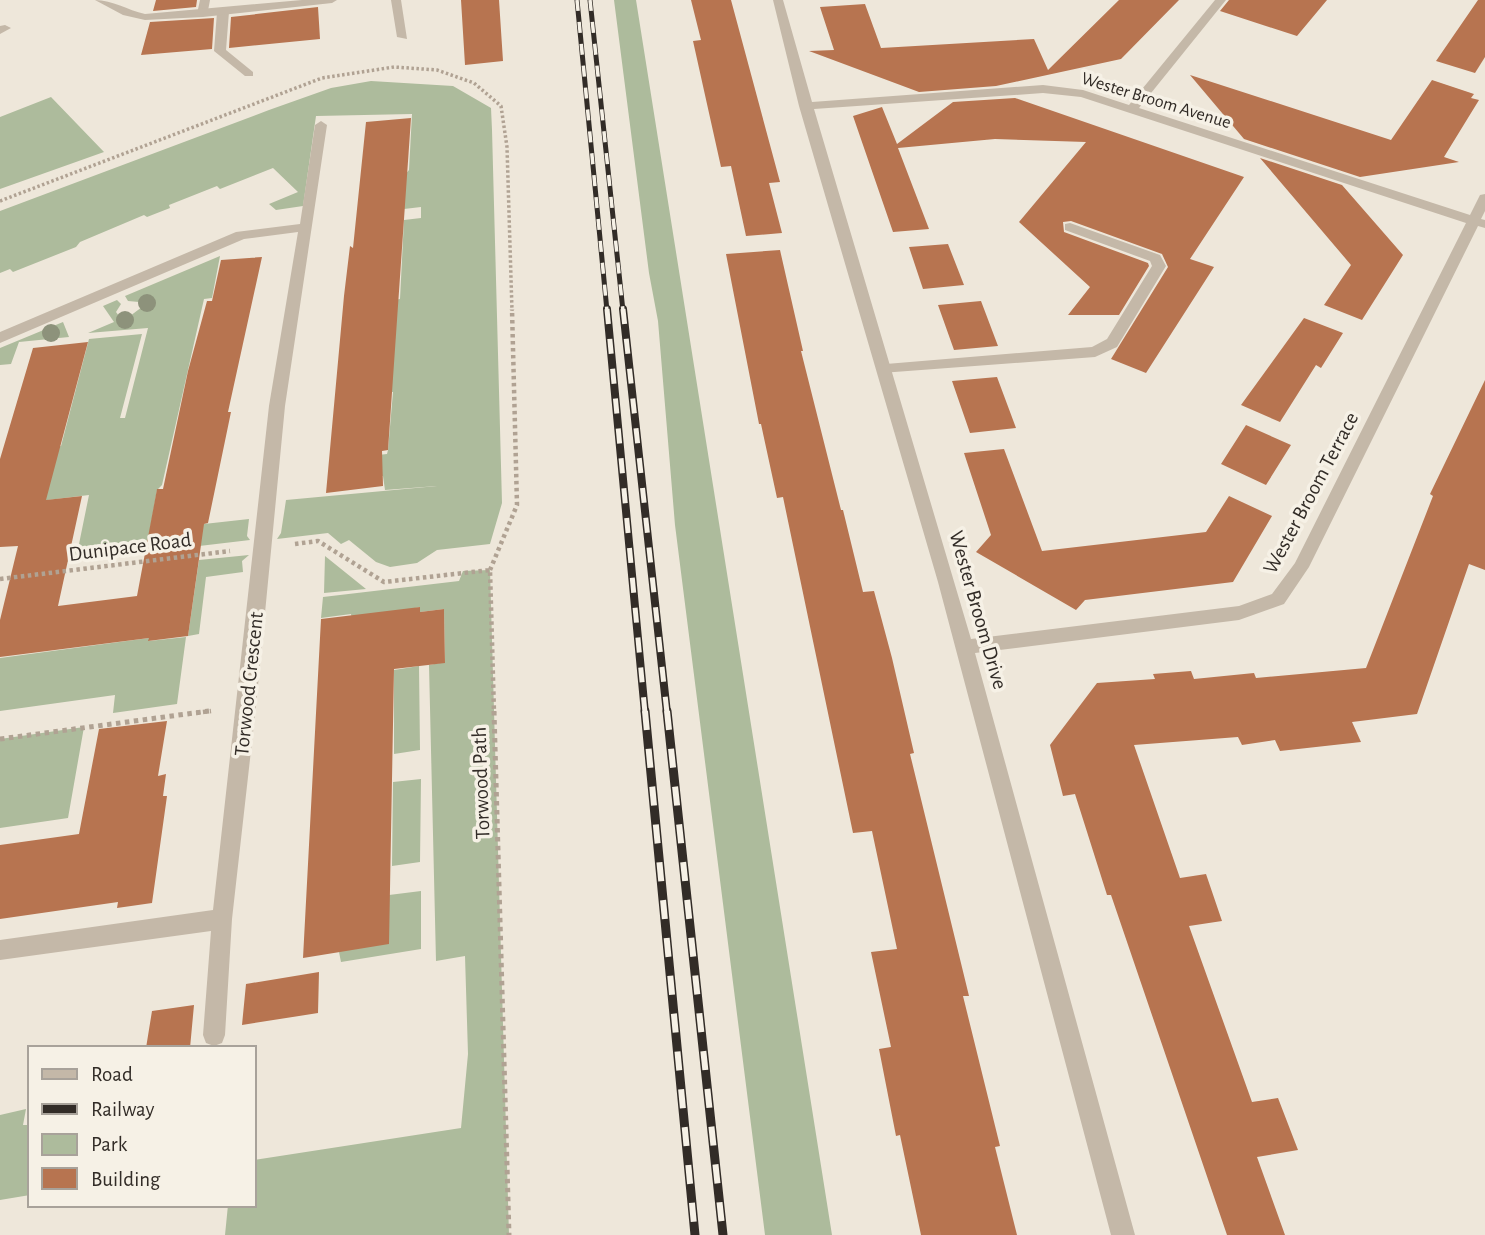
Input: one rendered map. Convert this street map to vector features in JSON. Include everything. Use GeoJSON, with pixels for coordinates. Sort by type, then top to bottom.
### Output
{"type":"FeatureCollection","features":[{"type":"Feature","properties":{"kind":"street"},"geometry":{"type":"LineString","coordinates":[[100,0],[127,13],[145,17],[203,14],[332,0]]}},
{"type":"Feature","properties":{"kind":"street"},"geometry":{"type":"LineString","coordinates":[[203,14],[205,0]]}},
{"type":"Feature","properties":{"kind":"street"},"geometry":{"type":"LineString","coordinates":[[396,0],[403,37]]}},
{"type":"Feature","properties":{"kind":"street","name":"Wester Broom Drive"},"geometry":{"type":"LineString","coordinates":[[778,0],[806,106],[886,369],[965,647],[1123,1235]]}},
{"type":"Feature","properties":{"kind":"street"},"geometry":{"type":"LineString","coordinates":[[1131,110],[1221,0]]}},
{"type":"Feature","properties":{"kind":"street"},"geometry":{"type":"LineString","coordinates":[[223,12],[220,51],[249,74]]}},
{"type":"Feature","properties":{"kind":"street","name":"Wester Broom Avenue"},"geometry":{"type":"LineString","coordinates":[[806,106],[1043,89],[1083,94],[1480,222]]}},
{"type":"Feature","properties":{"kind":"street","name":"Torwood Crescent"},"geometry":{"type":"LineString","coordinates":[[214,1035],[222,919],[247,706],[277,406],[321,125]]}},
{"type":"Feature","properties":{"kind":"street","name":"Wester Broom Terrace"},"geometry":{"type":"LineString","coordinates":[[965,647],[1239,613],[1278,599],[1301,567],[1480,222],[1485,198]]}},
{"type":"Feature","properties":{"kind":"street"},"geometry":{"type":"LineString","coordinates":[[0,338],[241,235],[306,226]]}},
{"type":"Feature","properties":{"kind":"street"},"geometry":{"type":"LineString","coordinates":[[886,369],[1095,352],[1112,343],[1159,265],[1155,258],[1070,227]]}},
{"type":"Feature","properties":{"kind":"street"},"geometry":{"type":"LineString","coordinates":[[0,950],[222,919]]}},
{"type":"Feature","properties":{"kind":"path"},"geometry":{"type":"LineString","coordinates":[[0,201],[322,78],[394,67],[437,70],[474,83],[501,107],[507,146],[517,505],[491,570],[384,582],[318,541],[264,547]]}},
{"type":"Feature","properties":{"kind":"path","name":"Dunipace Road"},"geometry":{"type":"LineString","coordinates":[[0,579],[264,547]]}},
{"type":"Feature","properties":{"kind":"path","name":"Torwood Path"},"geometry":{"type":"LineString","coordinates":[[491,570],[509,1235]]}},
{"type":"Feature","properties":{"kind":"path"},"geometry":{"type":"LineString","coordinates":[[0,739],[247,706]]}},
{"type":"Feature","properties":{"kind":"green space"},"geometry":{"type":"Polygon","coordinates":[[[614,0],[636,0],[832,1235],[765,1235],[675,525],[658,321],[649,273],[614,0]]]}},
{"type":"Feature","properties":{"kind":"green space"},"geometry":{"type":"Polygon","coordinates":[[[371,81],[453,86],[491,108],[492,130],[502,503],[490,544],[437,550],[417,563],[390,567],[376,562],[349,540],[341,544],[328,533],[277,539],[281,533],[286,500],[437,486],[385,490],[383,476],[376,476],[378,455],[387,454],[388,450],[393,392],[386,392],[395,300],[400,299],[404,220],[421,218],[421,207],[404,209],[404,176],[409,170],[412,114],[316,116],[303,206],[276,210],[269,204],[298,192],[273,168],[220,189],[217,186],[147,217],[144,215],[80,242],[76,247],[13,272],[10,269],[0,273],[0,211],[331,88],[371,81]]]}},
{"type":"Feature","properties":{"kind":"green space"},"geometry":{"type":"Polygon","coordinates":[[[51,97],[104,152],[0,189],[0,117],[51,97]]]}},
{"type":"Feature","properties":{"kind":"green space"},"geometry":{"type":"Polygon","coordinates":[[[220,256],[212,298],[204,299],[162,485],[157,490],[150,530],[249,519],[247,536],[250,540],[64,562],[68,546],[79,544],[89,495],[14,504],[0,465],[61,446],[89,339],[142,334],[120,418],[125,418],[148,328],[88,333],[114,322],[103,306],[117,300],[121,304],[116,312],[119,316],[130,316],[142,307],[139,302],[128,301],[125,296],[220,256]]]}},
{"type":"Feature","properties":{"kind":"green space"},"geometry":{"type":"Polygon","coordinates":[[[63,322],[69,337],[19,342],[11,364],[0,365],[0,348],[63,322]]]}},
{"type":"Feature","properties":{"kind":"green space"},"geometry":{"type":"Polygon","coordinates":[[[249,555],[242,561],[243,572],[206,577],[199,634],[188,636],[199,560],[249,555]]]}},
{"type":"Feature","properties":{"kind":"green space"},"geometry":{"type":"Polygon","coordinates":[[[325,556],[366,589],[324,593],[325,556]]]}},
{"type":"Feature","properties":{"kind":"green space"},"geometry":{"type":"Polygon","coordinates":[[[490,570],[509,1235],[225,1235],[228,1207],[256,1207],[256,1160],[461,1128],[468,1054],[465,956],[436,961],[429,665],[445,662],[444,609],[420,612],[420,607],[352,621],[351,614],[321,618],[323,597],[459,581],[463,571],[490,570]]]}},
{"type":"Feature","properties":{"kind":"green space"},"geometry":{"type":"Polygon","coordinates":[[[186,637],[177,704],[113,713],[115,695],[0,711],[0,658],[149,638],[149,641],[186,637]]]}},
{"type":"Feature","properties":{"kind":"green space"},"geometry":{"type":"Polygon","coordinates":[[[419,666],[420,750],[394,754],[394,670],[419,666]]]}},
{"type":"Feature","properties":{"kind":"green space"},"geometry":{"type":"Polygon","coordinates":[[[84,727],[68,818],[0,828],[0,739],[84,727]]]}},
{"type":"Feature","properties":{"kind":"green space"},"geometry":{"type":"Polygon","coordinates":[[[421,779],[420,862],[392,866],[393,782],[421,779]]]}},
{"type":"Feature","properties":{"kind":"green space"},"geometry":{"type":"Polygon","coordinates":[[[421,891],[421,949],[341,962],[339,952],[389,895],[421,891]]]}},
{"type":"Feature","properties":{"kind":"green space"},"geometry":{"type":"Polygon","coordinates":[[[26,1109],[23,1125],[28,1125],[28,1195],[0,1200],[0,1115],[26,1109]]]}},
{"type":"Feature","properties":{"kind":"building"},"geometry":{"type":"Polygon","coordinates":[[[156,0],[197,0],[196,7],[153,11],[156,0]]]}},
{"type":"Feature","properties":{"kind":"building"},"geometry":{"type":"Polygon","coordinates":[[[461,0],[499,0],[503,61],[465,65],[461,0]]]}},
{"type":"Feature","properties":{"kind":"building"},"geometry":{"type":"Polygon","coordinates":[[[691,0],[731,0],[780,182],[769,183],[782,233],[746,236],[731,166],[721,167],[693,41],[701,40],[691,0]]]}},
{"type":"Feature","properties":{"kind":"building"},"geometry":{"type":"Polygon","coordinates":[[[1119,0],[1179,0],[1121,59],[996,86],[919,92],[809,51],[834,50],[820,7],[865,4],[881,48],[1034,39],[1048,70],[1119,0]]]}},
{"type":"Feature","properties":{"kind":"building"},"geometry":{"type":"Polygon","coordinates":[[[1229,0],[1327,0],[1297,36],[1220,11],[1229,0]]]}},
{"type":"Feature","properties":{"kind":"building"},"geometry":{"type":"Polygon","coordinates":[[[1478,0],[1485,0],[1485,57],[1475,73],[1436,61],[1478,0]]]}},
{"type":"Feature","properties":{"kind":"building"},"geometry":{"type":"Polygon","coordinates":[[[318,7],[320,39],[229,48],[231,17],[318,7]]]}},
{"type":"Feature","properties":{"kind":"building"},"geometry":{"type":"Polygon","coordinates":[[[214,18],[212,49],[141,55],[150,22],[214,18]]]}},
{"type":"Feature","properties":{"kind":"building"},"geometry":{"type":"Polygon","coordinates":[[[1190,75],[1391,140],[1432,80],[1474,94],[1471,98],[1479,100],[1444,157],[1459,162],[1360,177],[1244,139],[1190,75]]]}},
{"type":"Feature","properties":{"kind":"building"},"geometry":{"type":"Polygon","coordinates":[[[1015,98],[1244,177],[1190,259],[1214,267],[1146,373],[1111,359],[1168,267],[1162,254],[1071,221],[1063,222],[1064,232],[1148,263],[1149,266],[1119,315],[1068,315],[1090,287],[1019,222],[1086,142],[995,139],[898,148],[929,229],[893,232],[853,116],[882,107],[897,144],[953,102],[1015,98]]]}},
{"type":"Feature","properties":{"kind":"building"},"geometry":{"type":"Polygon","coordinates":[[[411,118],[388,450],[382,451],[383,486],[326,493],[344,296],[350,246],[353,248],[366,122],[411,118]]]}},
{"type":"Feature","properties":{"kind":"building"},"geometry":{"type":"Polygon","coordinates":[[[1260,158],[1342,185],[1403,255],[1362,320],[1324,305],[1351,265],[1260,158]]]}},
{"type":"Feature","properties":{"kind":"building"},"geometry":{"type":"Polygon","coordinates":[[[948,244],[964,285],[923,289],[909,247],[948,244]]]}},
{"type":"Feature","properties":{"kind":"building"},"geometry":{"type":"Polygon","coordinates":[[[780,250],[801,351],[863,592],[874,591],[892,658],[914,753],[910,754],[969,996],[963,996],[1000,1146],[995,1147],[1017,1235],[921,1235],[900,1135],[896,1136],[879,1049],[891,1047],[871,952],[897,949],[872,831],[853,833],[783,497],[777,498],[759,424],[726,254],[780,250]]]}},
{"type":"Feature","properties":{"kind":"building"},"geometry":{"type":"Polygon","coordinates":[[[262,257],[228,412],[231,412],[208,523],[204,524],[188,636],[148,641],[149,638],[0,657],[0,620],[18,546],[0,547],[0,459],[33,348],[88,342],[46,500],[82,496],[58,606],[137,596],[157,489],[163,489],[188,371],[207,301],[212,301],[221,260],[262,257]]]}},
{"type":"Feature","properties":{"kind":"building"},"geometry":{"type":"Polygon","coordinates":[[[981,301],[998,346],[954,350],[938,305],[981,301]]]}},
{"type":"Feature","properties":{"kind":"building"},"geometry":{"type":"Polygon","coordinates":[[[1304,318],[1343,333],[1321,368],[1316,365],[1280,422],[1241,405],[1304,318]]]}},
{"type":"Feature","properties":{"kind":"building"},"geometry":{"type":"Polygon","coordinates":[[[997,377],[1016,428],[970,433],[952,381],[997,377]]]}},
{"type":"Feature","properties":{"kind":"building"},"geometry":{"type":"Polygon","coordinates":[[[1485,380],[1485,570],[1469,564],[1417,714],[1352,722],[1361,742],[1280,751],[1275,740],[1242,745],[1238,737],[1134,745],[1180,878],[1206,874],[1222,921],[1189,926],[1252,1102],[1278,1098],[1298,1150],[1257,1157],[1285,1235],[1227,1235],[1111,895],[1107,895],[1075,794],[1063,796],[1050,745],[1097,683],[1155,679],[1153,674],[1191,671],[1194,679],[1254,673],[1256,678],[1366,668],[1433,496],[1430,494],[1485,380]]]}},
{"type":"Feature","properties":{"kind":"building"},"geometry":{"type":"Polygon","coordinates":[[[1246,425],[1291,445],[1266,485],[1221,464],[1246,425]]]}},
{"type":"Feature","properties":{"kind":"building"},"geometry":{"type":"Polygon","coordinates":[[[1004,449],[1042,551],[1206,532],[1229,496],[1272,516],[1233,582],[1085,600],[1076,610],[976,552],[991,535],[964,453],[1004,449]]]}},
{"type":"Feature","properties":{"kind":"building"},"geometry":{"type":"Polygon","coordinates":[[[420,607],[420,612],[444,609],[445,663],[394,669],[389,944],[303,958],[321,619],[420,607]]]}},
{"type":"Feature","properties":{"kind":"building"},"geometry":{"type":"Polygon","coordinates":[[[167,721],[158,776],[166,774],[163,796],[167,796],[152,903],[117,908],[118,902],[0,919],[0,845],[79,834],[99,729],[167,721]]]}},
{"type":"Feature","properties":{"kind":"building"},"geometry":{"type":"Polygon","coordinates":[[[319,972],[318,1013],[242,1025],[246,984],[319,972]]]}},
{"type":"Feature","properties":{"kind":"building"},"geometry":{"type":"Polygon","coordinates":[[[194,1005],[190,1046],[146,1046],[152,1011],[194,1005]]]}},
{"type":"Feature","properties":{"kind":"railway"},"geometry":{"type":"LineString","coordinates":[[577,0],[607,311]]}},
{"type":"Feature","properties":{"kind":"railway"},"geometry":{"type":"LineString","coordinates":[[590,0],[623,311]]}},
{"type":"Feature","properties":{"kind":"railway"},"geometry":{"type":"LineString","coordinates":[[607,309],[645,713]]}},
{"type":"Feature","properties":{"kind":"railway"},"geometry":{"type":"LineString","coordinates":[[623,309],[667,713]]}},
{"type":"Feature","properties":{"kind":"railway"},"geometry":{"type":"LineString","coordinates":[[645,711],[695,1235]]}},
{"type":"Feature","properties":{"kind":"railway"},"geometry":{"type":"LineString","coordinates":[[667,711],[723,1235]]}}]}
